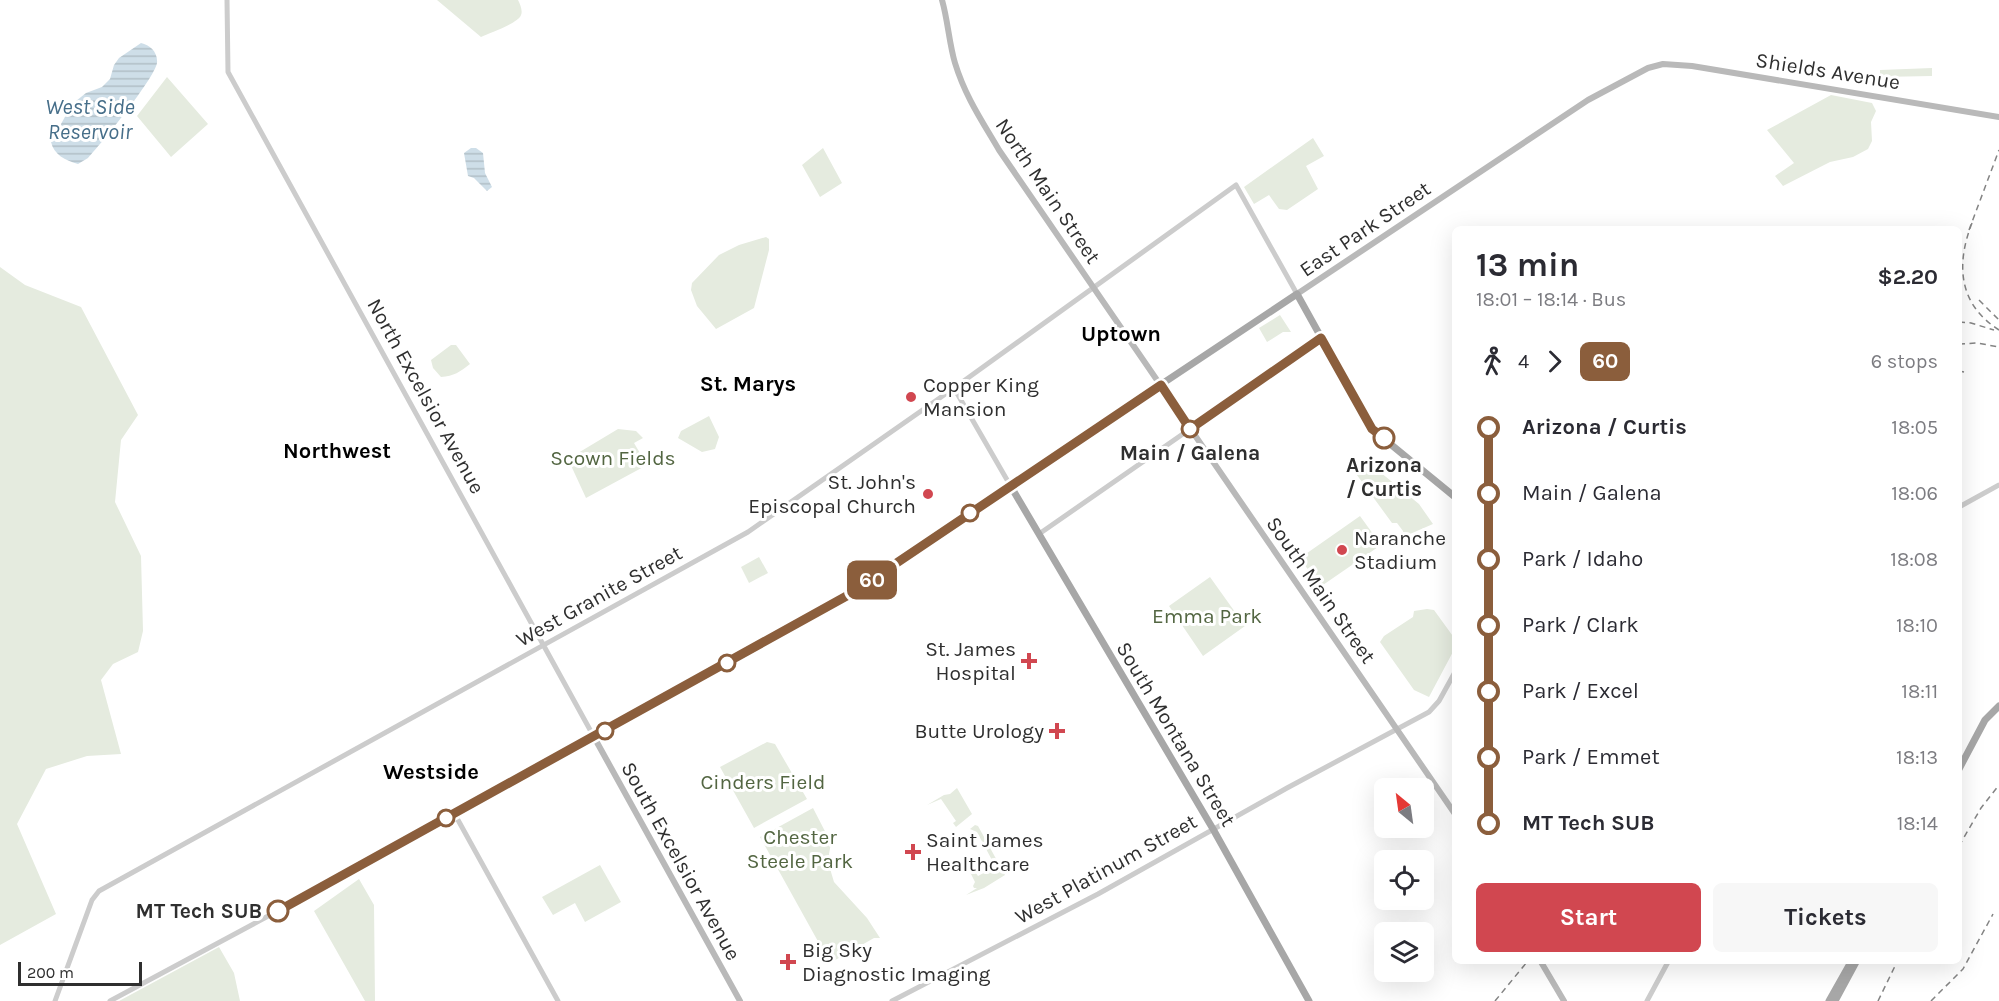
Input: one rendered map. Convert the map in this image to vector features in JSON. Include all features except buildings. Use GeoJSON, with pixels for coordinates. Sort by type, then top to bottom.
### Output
{"type":"FeatureCollection","features":[{"type":"Feature","properties":{"kind":"main road","name":"North Main Street"},"geometry":{"type":"LineString","coordinates":[[942,0],[956,66],[972,106],[1002,154],[1161,385]]}},
{"type":"Feature","properties":{"kind":"main road","name":"Shields Avenue"},"geometry":{"type":"LineString","coordinates":[[1652,66],[1670,64],[1692,66],[1999,117]]}},
{"type":"Feature","properties":{"kind":"main road","name":"East Park Street"},"geometry":{"type":"LineString","coordinates":[[1010,485],[1588,100],[1652,66]]}},
{"type":"Feature","properties":{"kind":"main road"},"geometry":{"type":"LineString","coordinates":[[1297,294],[1372,429],[1452,494]]}},
{"type":"Feature","properties":{"kind":"main road","name":"South Main Street"},"geometry":{"type":"LineString","coordinates":[[1161,385],[1452,810]]}},
{"type":"Feature","properties":{"kind":"main road","name":"South Montana Street"},"geometry":{"type":"LineString","coordinates":[[1010,485],[1213,829],[1309,1001]]}},
{"type":"Feature","properties":{"kind":"main road"},"geometry":{"type":"LineString","coordinates":[[1962,755],[1982,718],[1999,700]]}},
{"type":"Feature","properties":{"kind":"main road"},"geometry":{"type":"LineString","coordinates":[[1962,763],[1985,720],[1999,706]]}},
{"type":"Feature","properties":{"kind":"main road","name":"South Excelsior Avenue"},"geometry":{"type":"LineString","coordinates":[[594,737],[740,1001]]}},
{"type":"Feature","properties":{"kind":"main road"},"geometry":{"type":"LineString","coordinates":[[1542,964],[1564,1001]]}},
{"type":"Feature","properties":{"kind":"main road"},"geometry":{"type":"LineString","coordinates":[[1829,1001],[1850,964]]}},
{"type":"Feature","properties":{"kind":"main road"},"geometry":{"type":"LineString","coordinates":[[1835,1001],[1855,964]]}},
{"type":"Feature","properties":{"kind":"street","name":"North Excelsior Avenue"},"geometry":{"type":"LineString","coordinates":[[227,0],[228,72],[594,737]]}},
{"type":"Feature","properties":{"kind":"street","name":"West Granite Street"},"geometry":{"type":"LineString","coordinates":[[55,1001],[96,893],[748,532],[1236,186],[1297,294]]}},
{"type":"Feature","properties":{"kind":"street"},"geometry":{"type":"LineString","coordinates":[[1039,534],[1321,338]]}},
{"type":"Feature","properties":{"kind":"street"},"geometry":{"type":"LineString","coordinates":[[110,1001],[451,816],[852,593],[1010,485],[954,388]]}},
{"type":"Feature","properties":{"kind":"street"},"geometry":{"type":"LineString","coordinates":[[1962,505],[1999,485]]}},
{"type":"Feature","properties":{"kind":"street","name":"West Platinum Street"},"geometry":{"type":"LineString","coordinates":[[892,1001],[1051,920],[1396,728],[1429,712],[1452,677]]}},
{"type":"Feature","properties":{"kind":"street"},"geometry":{"type":"LineString","coordinates":[[451,816],[459,821],[558,1001]]}},
{"type":"Feature","properties":{"kind":"street"},"geometry":{"type":"LineString","coordinates":[[1647,1001],[1667,964]]}},
{"type":"Feature","properties":{"kind":"green space"},"geometry":{"type":"Polygon","coordinates":[[[437,0],[518,0],[522,13],[515,21],[481,37],[437,0]]]}},
{"type":"Feature","properties":{"kind":"green space"},"geometry":{"type":"Polygon","coordinates":[[[1932,68],[1932,76],[1880,77],[1880,70],[1932,68]]]}},
{"type":"Feature","properties":{"kind":"green space"},"geometry":{"type":"Polygon","coordinates":[[[167,77],[208,124],[171,157],[137,116],[167,77]]]}},
{"type":"Feature","properties":{"kind":"green space"},"geometry":{"type":"Polygon","coordinates":[[[1831,95],[1872,103],[1876,111],[1871,122],[1872,141],[1868,149],[1853,157],[1830,162],[1783,186],[1775,176],[1794,163],[1767,130],[1831,95]]]}},
{"type":"Feature","properties":{"kind":"green space"},"geometry":{"type":"Polygon","coordinates":[[[1313,138],[1324,156],[1306,166],[1318,189],[1287,210],[1279,209],[1269,195],[1254,204],[1244,187],[1313,138]]]}},
{"type":"Feature","properties":{"kind":"green space"},"geometry":{"type":"Polygon","coordinates":[[[823,148],[842,183],[820,197],[802,165],[823,148]]]}},
{"type":"Feature","properties":{"kind":"green space"},"geometry":{"type":"Polygon","coordinates":[[[766,237],[769,239],[769,250],[754,308],[716,329],[697,306],[691,290],[692,283],[719,255],[739,245],[766,237]]]}},
{"type":"Feature","properties":{"kind":"green space"},"geometry":{"type":"Polygon","coordinates":[[[0,267],[25,285],[81,307],[138,415],[121,440],[115,502],[141,556],[143,631],[138,652],[113,664],[101,680],[121,754],[87,756],[46,769],[17,824],[56,914],[0,945],[0,267]]]}},
{"type":"Feature","properties":{"kind":"green space"},"geometry":{"type":"Polygon","coordinates":[[[1280,315],[1291,332],[1283,332],[1267,342],[1259,328],[1280,315]]]}},
{"type":"Feature","properties":{"kind":"green space"},"geometry":{"type":"Polygon","coordinates":[[[451,345],[456,345],[470,364],[457,373],[441,377],[433,368],[431,360],[451,345]]]}},
{"type":"Feature","properties":{"kind":"green space"},"geometry":{"type":"Polygon","coordinates":[[[709,416],[719,437],[715,449],[702,452],[678,438],[681,431],[709,416]]]}},
{"type":"Feature","properties":{"kind":"green space","name":"Scown Fields"},"geometry":{"type":"Polygon","coordinates":[[[618,429],[636,431],[643,438],[634,443],[647,465],[586,498],[568,459],[618,429]]]}},
{"type":"Feature","properties":{"kind":"green space"},"geometry":{"type":"Polygon","coordinates":[[[1369,463],[1419,504],[1433,524],[1403,537],[1403,531],[1397,523],[1392,523],[1354,471],[1369,463]]]}},
{"type":"Feature","properties":{"kind":"green space","name":"Naranche Stadium"},"geometry":{"type":"Polygon","coordinates":[[[1360,516],[1381,545],[1320,587],[1300,558],[1360,516]]]}},
{"type":"Feature","properties":{"kind":"green space"},"geometry":{"type":"Polygon","coordinates":[[[759,557],[768,573],[749,583],[741,567],[759,557]]]}},
{"type":"Feature","properties":{"kind":"green space","name":"Emma Park"},"geometry":{"type":"Polygon","coordinates":[[[1210,577],[1245,626],[1203,656],[1169,606],[1210,577]]]}},
{"type":"Feature","properties":{"kind":"green space"},"geometry":{"type":"Polygon","coordinates":[[[1434,610],[1452,635],[1452,654],[1429,697],[1414,690],[1380,642],[1384,636],[1413,617],[1414,611],[1434,610]]]}},
{"type":"Feature","properties":{"kind":"green space","name":"Cinders Field"},"geometry":{"type":"Polygon","coordinates":[[[767,742],[775,744],[807,799],[754,828],[720,767],[767,742]]]}},
{"type":"Feature","properties":{"kind":"green space"},"geometry":{"type":"Polygon","coordinates":[[[957,788],[972,814],[956,827],[953,823],[956,821],[941,799],[927,805],[957,788]]]}},
{"type":"Feature","properties":{"kind":"green space","name":"Chester Steele Park"},"geometry":{"type":"Polygon","coordinates":[[[813,808],[831,843],[829,854],[834,882],[867,918],[880,938],[874,938],[830,963],[760,837],[813,808]]]}},
{"type":"Feature","properties":{"kind":"green space"},"geometry":{"type":"Polygon","coordinates":[[[975,825],[978,826],[1005,875],[984,888],[966,895],[977,888],[973,886],[975,882],[969,870],[978,876],[991,869],[990,865],[993,864],[999,868],[993,862],[977,832],[970,829],[975,825]]]}},
{"type":"Feature","properties":{"kind":"green space"},"geometry":{"type":"Polygon","coordinates":[[[600,865],[621,902],[585,922],[575,903],[553,915],[542,897],[600,865]]]}},
{"type":"Feature","properties":{"kind":"green space"},"geometry":{"type":"Polygon","coordinates":[[[359,879],[374,905],[375,1001],[365,1001],[314,911],[359,879]]]}},
{"type":"Feature","properties":{"kind":"green space"},"geometry":{"type":"Polygon","coordinates":[[[219,947],[234,973],[240,1001],[119,1001],[219,947]]]}},
{"type":"Feature","properties":{"kind":"water","name":"West Side Reservoir"},"geometry":{"type":"Polygon","coordinates":[[[141,43],[153,50],[157,63],[138,96],[88,158],[78,164],[61,156],[51,142],[66,115],[76,101],[86,93],[102,87],[110,79],[114,65],[119,58],[141,43]]]}},
{"type":"Feature","properties":{"kind":"water"},"geometry":{"type":"Polygon","coordinates":[[[471,148],[476,148],[483,153],[485,173],[492,187],[487,191],[474,178],[468,176],[464,153],[471,148]]]}},
{"type":"Feature","properties":{"kind":"railway"},"geometry":{"type":"LineString","coordinates":[[1969,230],[1999,150]]}},
{"type":"Feature","properties":{"kind":"railway"},"geometry":{"type":"LineString","coordinates":[[1972,223],[1964,253],[1964,282],[1975,308],[1985,320],[1999,330]]}},
{"type":"Feature","properties":{"kind":"railway"},"geometry":{"type":"LineString","coordinates":[[1979,300],[1999,320]]}},
{"type":"Feature","properties":{"kind":"railway"},"geometry":{"type":"LineString","coordinates":[[1962,322],[1994,330]]}},
{"type":"Feature","properties":{"kind":"railway"},"geometry":{"type":"LineString","coordinates":[[1962,344],[1977,343],[1999,347]]}},
{"type":"Feature","properties":{"kind":"railway"},"geometry":{"type":"LineString","coordinates":[[1962,841],[1981,808],[1999,785]]}},
{"type":"Feature","properties":{"kind":"railway"},"geometry":{"type":"LineString","coordinates":[[1931,1001],[1963,969],[1993,914]]}},
{"type":"Feature","properties":{"kind":"railway"},"geometry":{"type":"LineString","coordinates":[[1495,1001],[1525,964]]}},
{"type":"Feature","properties":{"kind":"railway"},"geometry":{"type":"LineString","coordinates":[[1878,1001],[1896,964]]}},
{"type":"Feature","properties":{"kind":"bus line","name":"60"},"geometry":{"type":"LineString","coordinates":[[278,911],[852,593],[1161,385],[1190,429],[1321,338],[1372,429],[1384,438]]}},
{"type":"Feature","properties":{"kind":"place","name":"Copper King Mansion"},"geometry":{"type":"Point","coordinates":[911,397]}},
{"type":"Feature","properties":{"kind":"place","name":"Main / Galena"},"geometry":{"type":"Point","coordinates":[1190,429]}},
{"type":"Feature","properties":{"kind":"place","name":"Arizona / Curtis"},"geometry":{"type":"Point","coordinates":[1384,438]}},
{"type":"Feature","properties":{"kind":"place","name":"St. John's Episcopal Church"},"geometry":{"type":"Point","coordinates":[928,494]}},
{"type":"Feature","properties":{"kind":"place","name":"Naranche Stadium"},"geometry":{"type":"Point","coordinates":[1342,550]}},
{"type":"Feature","properties":{"kind":"place","name":"St. James Hospital"},"geometry":{"type":"Point","coordinates":[1029,661]}},
{"type":"Feature","properties":{"kind":"place","name":"Butte Urology"},"geometry":{"type":"Point","coordinates":[1057,731]}},
{"type":"Feature","properties":{"kind":"place","name":"Saint James Healthcare"},"geometry":{"type":"Point","coordinates":[913,852]}},
{"type":"Feature","properties":{"kind":"place","name":"MT Tech SUB"},"geometry":{"type":"Point","coordinates":[278,911]}},
{"type":"Feature","properties":{"kind":"place","name":"Big Sky Diagnostic Imaging"},"geometry":{"type":"Point","coordinates":[788,962]}},
{"type":"Feature","properties":{"kind":"district","name":"Uptown"},"geometry":{"type":"Point","coordinates":[1121,334]}},
{"type":"Feature","properties":{"kind":"district","name":"St. Marys"},"geometry":{"type":"Point","coordinates":[748,384]}},
{"type":"Feature","properties":{"kind":"district","name":"Northwest"},"geometry":{"type":"Point","coordinates":[337,451]}},
{"type":"Feature","properties":{"kind":"district","name":"Westside"},"geometry":{"type":"Point","coordinates":[431,772]}}]}
